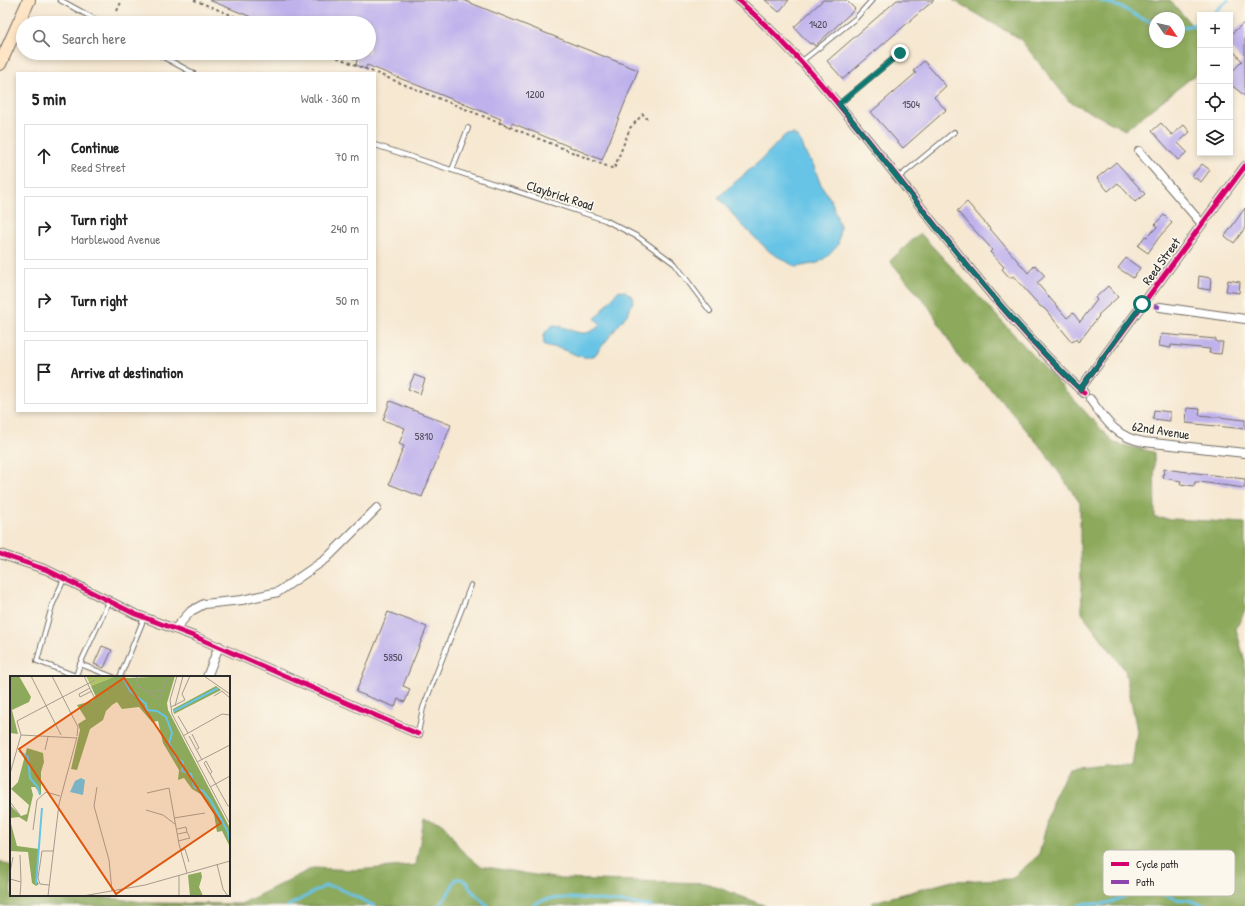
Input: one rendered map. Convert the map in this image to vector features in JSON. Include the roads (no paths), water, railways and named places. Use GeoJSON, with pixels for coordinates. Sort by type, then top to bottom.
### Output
{"type":"FeatureCollection","features":[{"type":"Feature","properties":{"kind":"main road"},"geometry":{"type":"LineString","coordinates":[[22,16],[29,0]]}},
{"type":"Feature","properties":{"kind":"main road"},"geometry":{"type":"LineString","coordinates":[[0,64],[16,29]]}},
{"type":"Feature","properties":{"kind":"street","name":"62nd Avenue"},"geometry":{"type":"LineString","coordinates":[[738,0],[762,20],[802,61],[839,104],[977,278],[1054,364],[1085,394],[1109,424],[1128,439],[1245,453]]}},
{"type":"Feature","properties":{"kind":"street"},"geometry":{"type":"LineString","coordinates":[[1139,151],[1202,224]]}},
{"type":"Feature","properties":{"kind":"street","name":"Reed Street"},"geometry":{"type":"LineString","coordinates":[[1085,394],[1202,224],[1245,166]]}},
{"type":"Feature","properties":{"kind":"street"},"geometry":{"type":"LineString","coordinates":[[1160,307],[1245,319]]}},
{"type":"Feature","properties":{"kind":"street"},"geometry":{"type":"LineString","coordinates":[[175,629],[191,611],[204,604],[242,600],[278,592],[326,559],[377,508]]}},
{"type":"Feature","properties":{"kind":"street"},"geometry":{"type":"LineString","coordinates":[[0,554],[47,570],[109,602],[219,646],[418,734]]}},
{"type":"Feature","properties":{"kind":"street"},"geometry":{"type":"LineString","coordinates":[[207,676],[219,646]]}},
{"type":"Feature","properties":{"kind":"lane"},"geometry":{"type":"LineString","coordinates":[[60,0],[89,16]]}},
{"type":"Feature","properties":{"kind":"lane"},"geometry":{"type":"LineString","coordinates":[[802,61],[856,18],[872,0]]}},
{"type":"Feature","properties":{"kind":"lane"},"geometry":{"type":"LineString","coordinates":[[839,104],[900,53]]}},
{"type":"Feature","properties":{"kind":"lane"},"geometry":{"type":"LineString","coordinates":[[169,60],[191,72]]}},
{"type":"Feature","properties":{"kind":"lane"},"geometry":{"type":"LineString","coordinates":[[452,170],[468,128]]}},
{"type":"Feature","properties":{"kind":"lane"},"geometry":{"type":"LineString","coordinates":[[898,178],[954,132]]}},
{"type":"Feature","properties":{"kind":"lane","name":"Claybrick Road"},"geometry":{"type":"LineString","coordinates":[[376,144],[605,220],[638,237],[675,264],[710,311]]}},
{"type":"Feature","properties":{"kind":"lane"},"geometry":{"type":"LineString","coordinates":[[64,578],[52,606],[37,661],[76,676],[80,664],[109,602]]}},
{"type":"Feature","properties":{"kind":"lane"},"geometry":{"type":"LineString","coordinates":[[418,734],[422,708],[471,585]]}},
{"type":"Feature","properties":{"kind":"lane"},"geometry":{"type":"LineString","coordinates":[[120,676],[144,617]]}},
{"type":"Feature","properties":{"kind":"lane"},"geometry":{"type":"LineString","coordinates":[[80,664],[110,676]]}},
{"type":"Feature","properties":{"kind":"water"},"geometry":{"type":"Polygon","coordinates":[[[794,134],[801,142],[803,150],[813,164],[820,183],[832,202],[840,227],[838,245],[829,255],[818,263],[796,267],[770,252],[741,224],[718,197],[760,161],[785,135],[794,134]]]}},
{"type":"Feature","properties":{"kind":"water"},"geometry":{"type":"Polygon","coordinates":[[[619,290],[625,291],[634,298],[629,312],[595,355],[591,357],[582,357],[562,349],[544,345],[545,333],[554,325],[583,333],[595,329],[601,324],[595,319],[619,290]]]}},
{"type":"Feature","properties":{"kind":"waterway"},"geometry":{"type":"LineString","coordinates":[[1099,0],[1123,8],[1142,19],[1149,21]]}},
{"type":"Feature","properties":{"kind":"waterway"},"geometry":{"type":"LineString","coordinates":[[1214,12],[1228,0]]}},
{"type":"Feature","properties":{"kind":"waterway"},"geometry":{"type":"LineString","coordinates":[[1185,26],[1197,23]]}},
{"type":"Feature","properties":{"kind":"waterway"},"geometry":{"type":"LineString","coordinates":[[438,906],[447,896],[456,879],[461,879],[467,882],[471,890],[488,906]]}},
{"type":"Feature","properties":{"kind":"waterway"},"geometry":{"type":"LineString","coordinates":[[288,906],[325,886],[336,887],[375,906]]}},
{"type":"Feature","properties":{"kind":"waterway"},"geometry":{"type":"LineString","coordinates":[[1077,906],[1087,903],[1101,904],[1111,902],[1125,896]]}},
{"type":"Feature","properties":{"kind":"waterway"},"geometry":{"type":"LineString","coordinates":[[1168,896],[1206,906]]}},
{"type":"Feature","properties":{"kind":"waterway"},"geometry":{"type":"LineString","coordinates":[[533,906],[540,901],[570,898],[651,906]]}}]}
